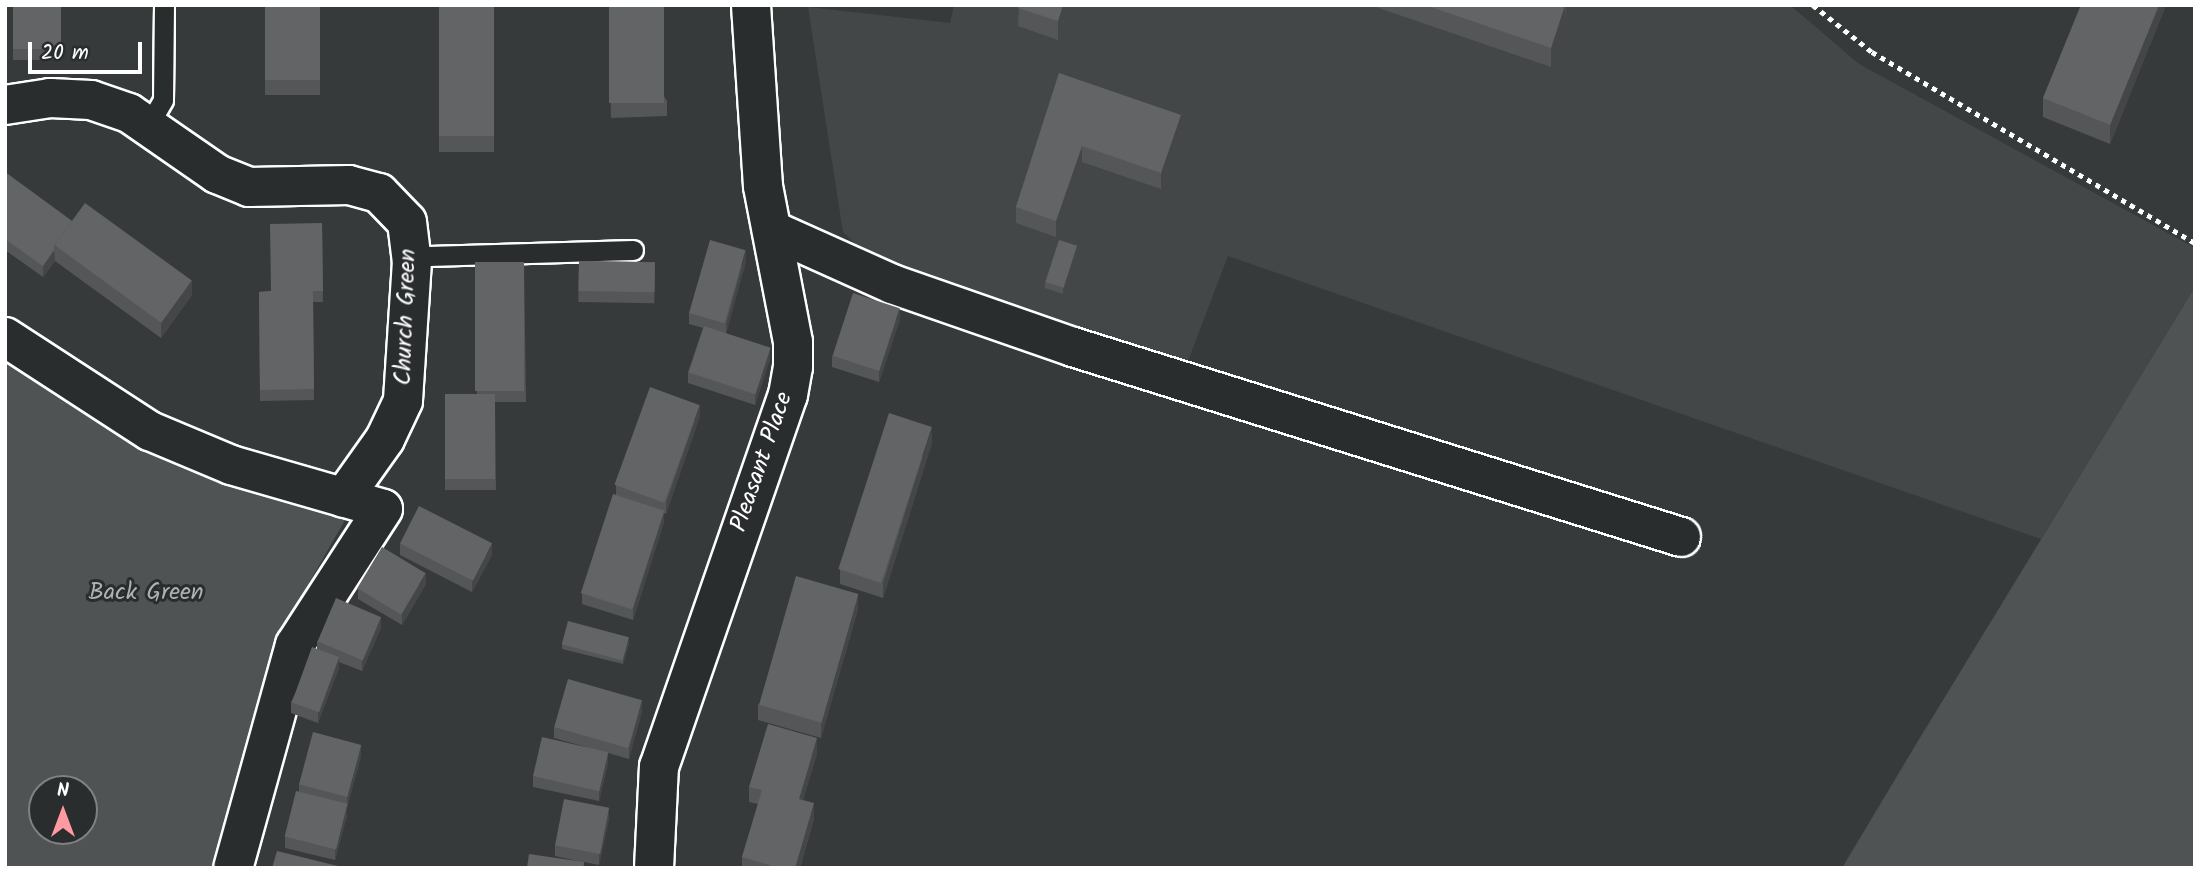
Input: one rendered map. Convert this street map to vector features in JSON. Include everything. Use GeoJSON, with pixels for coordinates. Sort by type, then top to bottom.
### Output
{"type":"FeatureCollection","features":[{"type":"Feature","properties":{"kind":"street","name":"Pleasant Place"},"geometry":{"type":"LineString","coordinates":[[653,868],[659,767],[788,395],[793,342],[763,186],[751,5]]}},
{"type":"Feature","properties":{"kind":"street","name":"Church Green"},"geometry":{"type":"LineString","coordinates":[[5,105],[50,99],[91,100],[129,113],[217,174],[249,187],[349,185],[379,193],[407,222],[412,261],[403,401],[384,439],[343,498]]}},
{"type":"Feature","properties":{"kind":"street"},"geometry":{"type":"LineString","coordinates":[[772,230],[892,284],[1073,347],[1681,537]]}},
{"type":"Feature","properties":{"kind":"street"},"geometry":{"type":"LineString","coordinates":[[5,337],[150,431],[231,466],[383,509],[295,645],[233,868]]}},
{"type":"Feature","properties":{"kind":"lane"},"geometry":{"type":"LineString","coordinates":[[148,126],[163,100],[164,5]]}},
{"type":"Feature","properties":{"kind":"lane"},"geometry":{"type":"LineString","coordinates":[[412,261],[428,256],[633,250]]}},
{"type":"Feature","properties":{"kind":"path"},"geometry":{"type":"LineString","coordinates":[[1813,5],[1872,52],[2195,243]]}},
{"type":"Feature","properties":{"kind":"shaded area"},"geometry":{"type":"Polygon","coordinates":[[[954,5],[1790,5],[1859,64],[2195,248],[2195,287],[2041,539],[1228,256],[1186,366],[876,263],[843,232],[808,7],[950,23],[954,5]]]}},
{"type":"Feature","properties":{"kind":"green space"},"geometry":{"type":"Polygon","coordinates":[[[2195,287],[2195,868],[1842,868],[1918,741],[2195,287]]]}},
{"type":"Feature","properties":{"kind":"green space","name":"Back Green"},"geometry":{"type":"Polygon","coordinates":[[[5,349],[131,437],[345,520],[282,630],[216,868],[5,868],[5,349]]]}},
{"type":"Feature","properties":{"kind":"building"},"geometry":{"type":"Polygon","coordinates":[[[13,5],[61,5],[61,49],[13,49],[13,5]]]}},
{"type":"Feature","properties":{"kind":"building"},"geometry":{"type":"Polygon","coordinates":[[[265,5],[320,5],[320,80],[265,80],[265,5]]]}},
{"type":"Feature","properties":{"kind":"building"},"geometry":{"type":"Polygon","coordinates":[[[439,5],[494,5],[494,136],[439,136],[439,5]]]}},
{"type":"Feature","properties":{"kind":"building"},"geometry":{"type":"Polygon","coordinates":[[[609,5],[664,5],[664,103],[609,103],[609,5]]]}},
{"type":"Feature","properties":{"kind":"building"},"geometry":{"type":"Polygon","coordinates":[[[1019,5],[1063,5],[1058,21],[1018,8],[1019,5]]]}},
{"type":"Feature","properties":{"kind":"building"},"geometry":{"type":"Polygon","coordinates":[[[1425,5],[1565,5],[1551,48],[1425,5]]]}},
{"type":"Feature","properties":{"kind":"building"},"geometry":{"type":"Polygon","coordinates":[[[2081,5],[2159,5],[2110,125],[2043,98],[2081,5]]]}},
{"type":"Feature","properties":{"kind":"building"},"geometry":{"type":"Polygon","coordinates":[[[1059,73],[1181,115],[1161,173],[1082,146],[1056,221],[1016,207],[1059,73]]]}},
{"type":"Feature","properties":{"kind":"building"},"geometry":{"type":"Polygon","coordinates":[[[5,172],[72,221],[54,245],[54,250],[43,266],[5,239],[5,172]]]}},
{"type":"Feature","properties":{"kind":"building"},"geometry":{"type":"Polygon","coordinates":[[[85,203],[192,281],[161,323],[54,245],[85,203]]]}},
{"type":"Feature","properties":{"kind":"building"},"geometry":{"type":"Polygon","coordinates":[[[322,223],[323,291],[313,291],[314,389],[260,390],[259,292],[271,291],[270,224],[322,223]]]}},
{"type":"Feature","properties":{"kind":"building"},"geometry":{"type":"Polygon","coordinates":[[[710,240],[746,250],[725,323],[689,313],[710,240]]]}},
{"type":"Feature","properties":{"kind":"building"},"geometry":{"type":"Polygon","coordinates":[[[1059,240],[1077,246],[1063,288],[1045,282],[1059,240]]]}},
{"type":"Feature","properties":{"kind":"building"},"geometry":{"type":"Polygon","coordinates":[[[579,261],[655,262],[654,292],[578,291],[579,261]]]}},
{"type":"Feature","properties":{"kind":"building"},"geometry":{"type":"Polygon","coordinates":[[[475,262],[524,262],[524,391],[475,391],[475,262]]]}},
{"type":"Feature","properties":{"kind":"building"},"geometry":{"type":"Polygon","coordinates":[[[853,293],[900,308],[879,371],[833,356],[853,293]]]}},
{"type":"Feature","properties":{"kind":"building"},"geometry":{"type":"Polygon","coordinates":[[[704,326],[771,348],[755,394],[689,373],[704,326]]]}},
{"type":"Feature","properties":{"kind":"building"},"geometry":{"type":"Polygon","coordinates":[[[650,387],[700,405],[664,503],[614,485],[650,387]]]}},
{"type":"Feature","properties":{"kind":"building"},"geometry":{"type":"Polygon","coordinates":[[[445,394],[495,394],[495,479],[445,479],[445,394]]]}},
{"type":"Feature","properties":{"kind":"building"},"geometry":{"type":"Polygon","coordinates":[[[889,413],[932,427],[881,583],[838,569],[889,413]]]}},
{"type":"Feature","properties":{"kind":"building"},"geometry":{"type":"Polygon","coordinates":[[[613,494],[664,511],[632,610],[581,593],[613,494]]]}},
{"type":"Feature","properties":{"kind":"building"},"geometry":{"type":"Polygon","coordinates":[[[419,506],[492,543],[473,581],[400,543],[419,506]]]}},
{"type":"Feature","properties":{"kind":"building"},"geometry":{"type":"Polygon","coordinates":[[[382,547],[426,573],[401,614],[357,588],[382,547]]]}},
{"type":"Feature","properties":{"kind":"building"},"geometry":{"type":"Polygon","coordinates":[[[796,576],[858,594],[822,723],[759,705],[796,576]]]}},
{"type":"Feature","properties":{"kind":"building"},"geometry":{"type":"Polygon","coordinates":[[[336,598],[381,617],[363,660],[318,641],[336,598]]]}},
{"type":"Feature","properties":{"kind":"building"},"geometry":{"type":"Polygon","coordinates":[[[568,621],[629,637],[623,660],[562,644],[568,621]]]}},
{"type":"Feature","properties":{"kind":"building"},"geometry":{"type":"Polygon","coordinates":[[[312,647],[339,657],[319,712],[292,702],[312,647]]]}},
{"type":"Feature","properties":{"kind":"building"},"geometry":{"type":"Polygon","coordinates":[[[568,679],[642,700],[628,748],[554,727],[568,679]]]}},
{"type":"Feature","properties":{"kind":"building"},"geometry":{"type":"Polygon","coordinates":[[[768,724],[817,738],[799,799],[814,803],[795,868],[779,868],[742,857],[762,790],[749,787],[768,724]]]}},
{"type":"Feature","properties":{"kind":"building"},"geometry":{"type":"Polygon","coordinates":[[[313,732],[361,745],[347,797],[299,784],[313,732]]]}},
{"type":"Feature","properties":{"kind":"building"},"geometry":{"type":"Polygon","coordinates":[[[542,737],[608,752],[599,791],[533,776],[542,737]]]}},
{"type":"Feature","properties":{"kind":"building"},"geometry":{"type":"Polygon","coordinates":[[[296,791],[347,804],[336,849],[285,837],[296,791]]]}},
{"type":"Feature","properties":{"kind":"building"},"geometry":{"type":"Polygon","coordinates":[[[564,799],[609,808],[600,854],[555,845],[564,799]]]}},
{"type":"Feature","properties":{"kind":"building"},"geometry":{"type":"Polygon","coordinates":[[[277,851],[346,868],[272,868],[277,851]]]}},
{"type":"Feature","properties":{"kind":"building"},"geometry":{"type":"Polygon","coordinates":[[[529,854],[584,862],[583,868],[527,868],[529,854]]]}}]}
